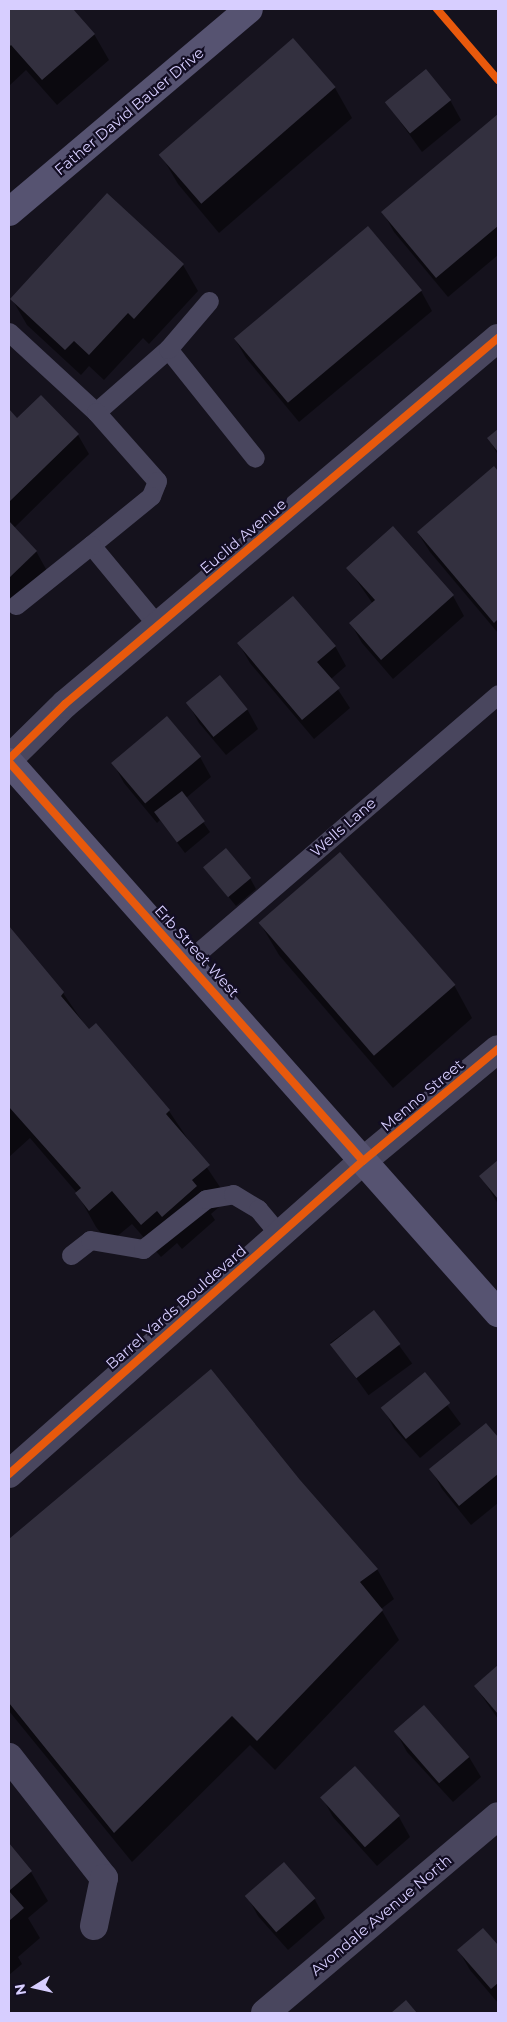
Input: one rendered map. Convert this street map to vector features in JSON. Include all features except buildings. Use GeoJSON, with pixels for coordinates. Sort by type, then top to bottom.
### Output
{"type":"FeatureCollection","features":[{"type":"Feature","properties":{"kind":"main road","name":"Father David Bauer Drive"},"geometry":{"type":"LineString","coordinates":[[9,212],[248,9]]}},
{"type":"Feature","properties":{"kind":"main road","name":"Erb Street West"},"geometry":{"type":"LineString","coordinates":[[9,760],[498,1314]]}},
{"type":"Feature","properties":{"kind":"street","name":"Euclid Avenue"},"geometry":{"type":"LineString","coordinates":[[9,760],[65,704],[498,338]]}},
{"type":"Feature","properties":{"kind":"street","name":"Menno Street"},"geometry":{"type":"LineString","coordinates":[[363,1161],[498,1050]]}},
{"type":"Feature","properties":{"kind":"street","name":"Barrel Yards Bouldevard"},"geometry":{"type":"LineString","coordinates":[[9,1474],[363,1161]]}},
{"type":"Feature","properties":{"kind":"street"},"geometry":{"type":"LineString","coordinates":[[9,1757],[104,1878],[94,1926]]}},
{"type":"Feature","properties":{"kind":"street","name":"Avondale Avenue North"},"geometry":{"type":"LineString","coordinates":[[265,2013],[498,1816]]}},
{"type":"Feature","properties":{"kind":"lane"},"geometry":{"type":"LineString","coordinates":[[96,412],[168,348],[210,301]]}},
{"type":"Feature","properties":{"kind":"lane"},"geometry":{"type":"LineString","coordinates":[[9,332],[96,412],[157,481],[151,496],[16,605]]}},
{"type":"Feature","properties":{"kind":"lane"},"geometry":{"type":"LineString","coordinates":[[168,348],[255,458]]}},
{"type":"Feature","properties":{"kind":"lane"},"geometry":{"type":"LineString","coordinates":[[91,544],[158,626]]}},
{"type":"Feature","properties":{"kind":"lane","name":"Wells Lane"},"geometry":{"type":"LineString","coordinates":[[188,961],[498,694]]}},
{"type":"Feature","properties":{"kind":"lane"},"geometry":{"type":"LineString","coordinates":[[71,1255],[90,1240],[143,1249],[206,1199],[232,1194],[258,1209],[280,1235]]}},
{"type":"Feature","properties":{"kind":"cycle path"},"geometry":{"type":"LineString","coordinates":[[437,9],[498,80]]}},
{"type":"Feature","properties":{"kind":"cycle path"},"geometry":{"type":"LineString","coordinates":[[9,759],[65,704],[498,338]]}},
{"type":"Feature","properties":{"kind":"cycle path"},"geometry":{"type":"LineString","coordinates":[[9,762],[363,1161]]}},
{"type":"Feature","properties":{"kind":"cycle path"},"geometry":{"type":"LineString","coordinates":[[9,1474],[363,1161],[498,1049]]}}]}
